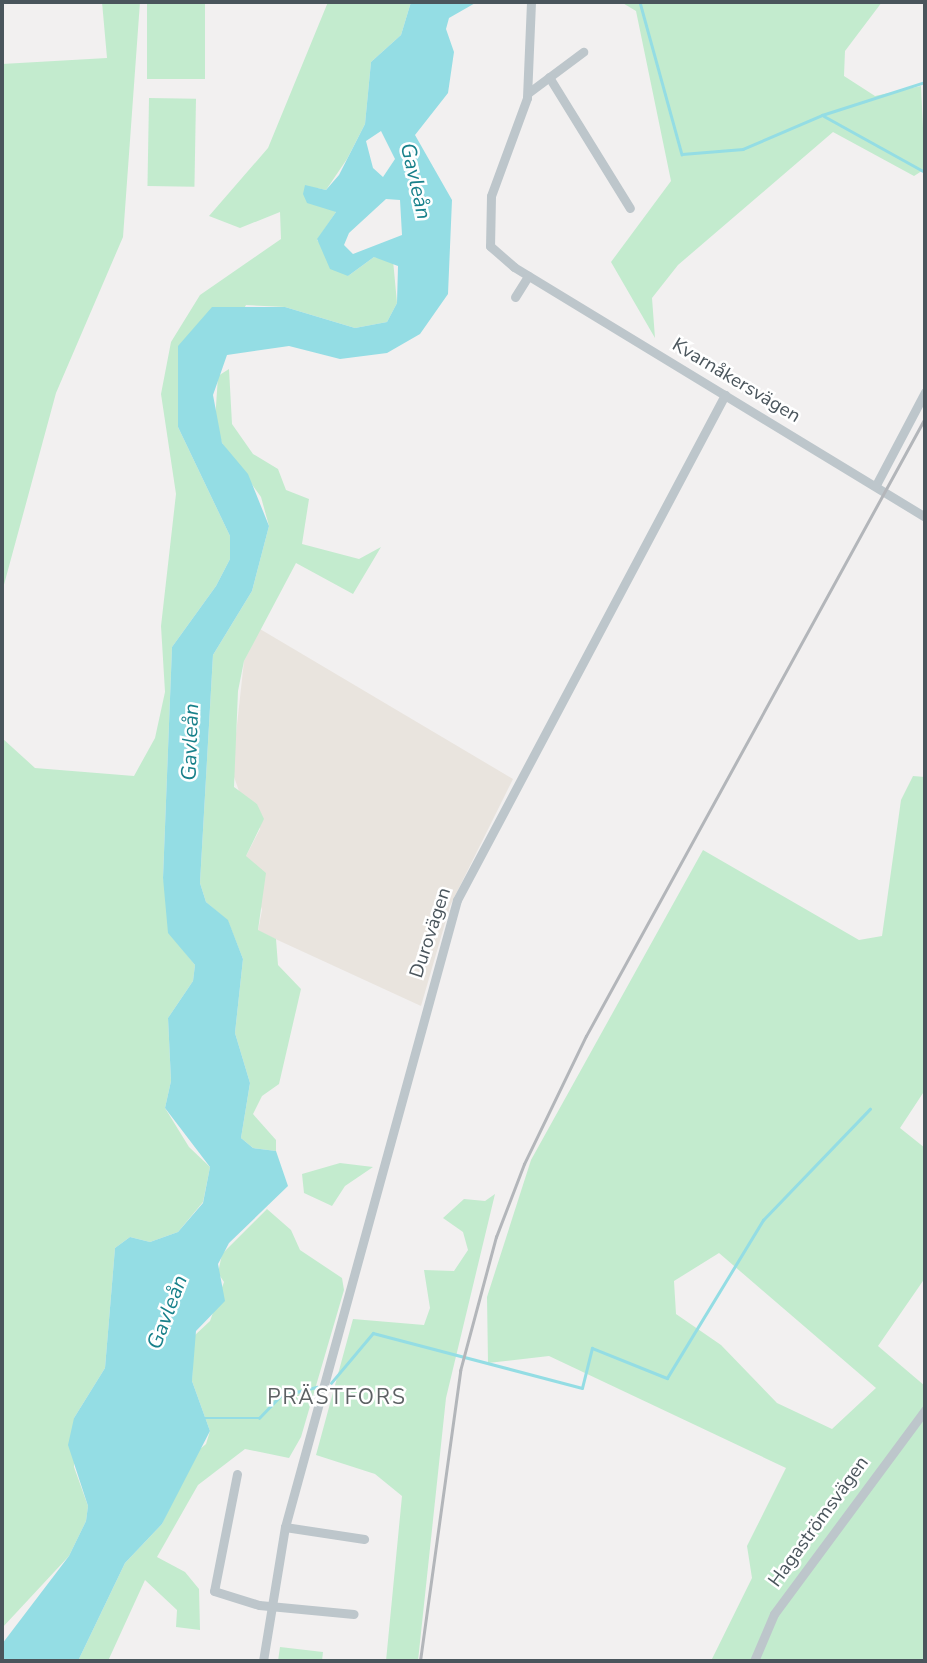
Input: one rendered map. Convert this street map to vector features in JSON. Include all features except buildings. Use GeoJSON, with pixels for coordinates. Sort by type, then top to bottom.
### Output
{"type":"FeatureCollection","features":[{"type":"Feature","properties":{"kind":"street","name":"Kvarnåkersvägen"},"geometry":{"type":"LineString","coordinates":[[531,2],[528,93],[491,196],[486,235],[500,257],[925,517]]}},
{"type":"Feature","properties":{"kind":"street"},"geometry":{"type":"LineString","coordinates":[[528,93],[583,52]]}},
{"type":"Feature","properties":{"kind":"street"},"geometry":{"type":"LineString","coordinates":[[548,77],[630,208]]}},
{"type":"Feature","properties":{"kind":"street"},"geometry":{"type":"LineString","coordinates":[[515,297],[528,276]]}},
{"type":"Feature","properties":{"kind":"street"},"geometry":{"type":"LineString","coordinates":[[876,485],[925,392]]}},
{"type":"Feature","properties":{"kind":"street","name":"Durovägen"},"geometry":{"type":"LineString","coordinates":[[263,1661],[269,1606],[285,1527],[457,900],[725,395]]}},
{"type":"Feature","properties":{"kind":"street","name":"Hagaströmsvägen"},"geometry":{"type":"LineString","coordinates":[[754,1661],[774,1614],[925,1410]]}},
{"type":"Feature","properties":{"kind":"street"},"geometry":{"type":"LineString","coordinates":[[237,1474],[213,1586],[225,1598],[269,1606],[354,1614]]}},
{"type":"Feature","properties":{"kind":"street"},"geometry":{"type":"LineString","coordinates":[[285,1527],[363,1539]]}},
{"type":"Feature","properties":{"kind":"shaded area"},"geometry":{"type":"Polygon","coordinates":[[[260,629],[513,779],[450,906],[421,1006],[258,931],[262,910],[246,856],[260,829],[257,804],[241,797],[232,771],[244,661],[260,629]]]}},
{"type":"Feature","properties":{"kind":"green space"},"geometry":{"type":"Polygon","coordinates":[[[102,2],[140,2],[123,237],[56,393],[2,592],[2,64],[107,58],[102,2]]]}},
{"type":"Feature","properties":{"kind":"green space"},"geometry":{"type":"Polygon","coordinates":[[[147,2],[205,2],[205,79],[147,79],[147,2]]]}},
{"type":"Feature","properties":{"kind":"green space"},"geometry":{"type":"Polygon","coordinates":[[[328,2],[411,2],[401,35],[371,62],[365,124],[347,159],[326,190],[317,188],[336,212],[317,240],[348,276],[374,257],[393,260],[397,303],[387,322],[355,328],[285,307],[246,305],[178,427],[230,536],[230,559],[216,586],[172,647],[163,878],[183,950],[195,965],[193,981],[168,1018],[171,1081],[165,1108],[189,1147],[210,1167],[203,1202],[178,1232],[150,1242],[130,1237],[115,1248],[105,1368],[74,1418],[74,1467],[88,1506],[86,1521],[69,1556],[2,1628],[2,738],[35,768],[134,776],[155,738],[165,692],[161,626],[176,494],[161,394],[171,342],[200,295],[281,239],[280,212],[240,228],[209,216],[268,148],[328,2]]]}},
{"type":"Feature","properties":{"kind":"green space"},"geometry":{"type":"Polygon","coordinates":[[[621,2],[882,2],[845,51],[844,76],[875,96],[921,86],[925,169],[914,176],[833,132],[678,265],[652,298],[655,338],[611,262],[671,181],[636,11],[621,2]]]}},
{"type":"Feature","properties":{"kind":"green space"},"geometry":{"type":"Polygon","coordinates":[[[149,98],[196,99],[194,187],[147,186],[149,98]]]}},
{"type":"Feature","properties":{"kind":"green space"},"geometry":{"type":"Polygon","coordinates":[[[229,369],[232,424],[253,454],[278,469],[286,490],[309,499],[302,544],[359,559],[381,547],[353,594],[296,563],[244,661],[238,691],[234,787],[257,804],[264,819],[246,856],[266,873],[258,930],[276,939],[278,965],[301,989],[279,1084],[262,1096],[253,1114],[276,1140],[276,1151],[253,1148],[241,1138],[250,1083],[235,1033],[243,959],[228,921],[206,902],[200,883],[213,655],[252,591],[269,526],[261,497],[222,443],[215,421],[218,376],[229,369]]]}},
{"type":"Feature","properties":{"kind":"green space"},"geometry":{"type":"Polygon","coordinates":[[[913,776],[925,777],[925,1090],[900,1128],[925,1148],[925,1278],[878,1346],[925,1386],[925,1661],[711,1661],[752,1578],[747,1546],[786,1468],[549,1356],[488,1363],[487,1297],[531,1160],[703,850],[859,940],[882,936],[901,800],[913,776]],[[719,1253],[674,1281],[676,1314],[721,1345],[777,1403],[832,1429],[876,1388],[719,1253]]]}},
{"type":"Feature","properties":{"kind":"green space"},"geometry":{"type":"Polygon","coordinates":[[[340,1163],[373,1167],[345,1186],[332,1206],[304,1193],[302,1174],[340,1163]]]}},
{"type":"Feature","properties":{"kind":"green space"},"geometry":{"type":"Polygon","coordinates":[[[495,1194],[446,1398],[418,1661],[386,1661],[402,1496],[375,1474],[316,1455],[353,1319],[424,1325],[430,1308],[424,1270],[454,1271],[468,1250],[463,1232],[443,1218],[464,1199],[485,1201],[495,1194]]]}},
{"type":"Feature","properties":{"kind":"green space"},"geometry":{"type":"Polygon","coordinates":[[[267,1209],[291,1230],[300,1250],[342,1278],[344,1290],[301,1437],[289,1458],[245,1449],[198,1485],[157,1557],[185,1572],[199,1589],[200,1630],[176,1627],[177,1610],[145,1580],[108,1661],[78,1661],[125,1563],[162,1524],[194,1454],[206,1444],[210,1431],[192,1381],[194,1336],[210,1321],[224,1282],[218,1273],[222,1254],[267,1209]]]}},
{"type":"Feature","properties":{"kind":"green space"},"geometry":{"type":"Polygon","coordinates":[[[280,1647],[323,1652],[322,1661],[278,1661],[280,1647]]]}},
{"type":"Feature","properties":{"kind":"water","name":"Gavleån"},"geometry":{"type":"Polygon","coordinates":[[[411,2],[477,2],[449,18],[446,29],[454,52],[448,93],[415,135],[452,200],[448,294],[420,334],[387,353],[340,359],[289,346],[227,355],[213,395],[222,443],[248,474],[269,526],[252,591],[213,655],[200,883],[206,902],[228,920],[243,959],[235,1033],[250,1083],[241,1138],[253,1148],[276,1151],[288,1186],[229,1243],[218,1264],[225,1301],[196,1331],[192,1381],[210,1431],[162,1524],[125,1563],[78,1661],[2,1661],[2,1644],[69,1556],[86,1521],[88,1506],[68,1445],[74,1418],[105,1368],[115,1248],[130,1237],[150,1242],[178,1232],[203,1203],[210,1167],[165,1108],[171,1081],[168,1018],[193,981],[195,965],[168,933],[163,878],[172,647],[216,586],[230,559],[230,536],[178,427],[178,346],[212,307],[285,307],[355,328],[387,322],[397,303],[398,266],[374,257],[348,276],[330,269],[317,239],[336,212],[307,203],[303,194],[305,185],[326,190],[339,175],[365,124],[371,62],[401,35],[411,2]],[[381,131],[366,141],[373,168],[383,177],[395,159],[381,131]],[[386,199],[349,233],[344,245],[353,254],[402,235],[400,200],[386,199]]]}},
{"type":"Feature","properties":{"kind":"waterway"},"geometry":{"type":"LineString","coordinates":[[640,2],[682,154],[743,149],[822,115],[925,82]]}},
{"type":"Feature","properties":{"kind":"waterway"},"geometry":{"type":"LineString","coordinates":[[824,116],[925,172]]}},
{"type":"Feature","properties":{"kind":"waterway"},"geometry":{"type":"LineString","coordinates":[[331,1383],[373,1333],[582,1388],[592,1348],[667,1378],[763,1220],[870,1109]]}},
{"type":"Feature","properties":{"kind":"waterway"},"geometry":{"type":"LineString","coordinates":[[201,1418],[259,1418],[280,1396],[317,1387]]}},
{"type":"Feature","properties":{"kind":"railway"},"geometry":{"type":"LineString","coordinates":[[420,1661],[460,1371],[496,1237],[524,1164],[586,1036],[925,418]]}},
{"type":"Feature","properties":{"kind":"district","name":"PRÄSTFORS"},"geometry":{"type":"Point","coordinates":[337,1397]}}]}
